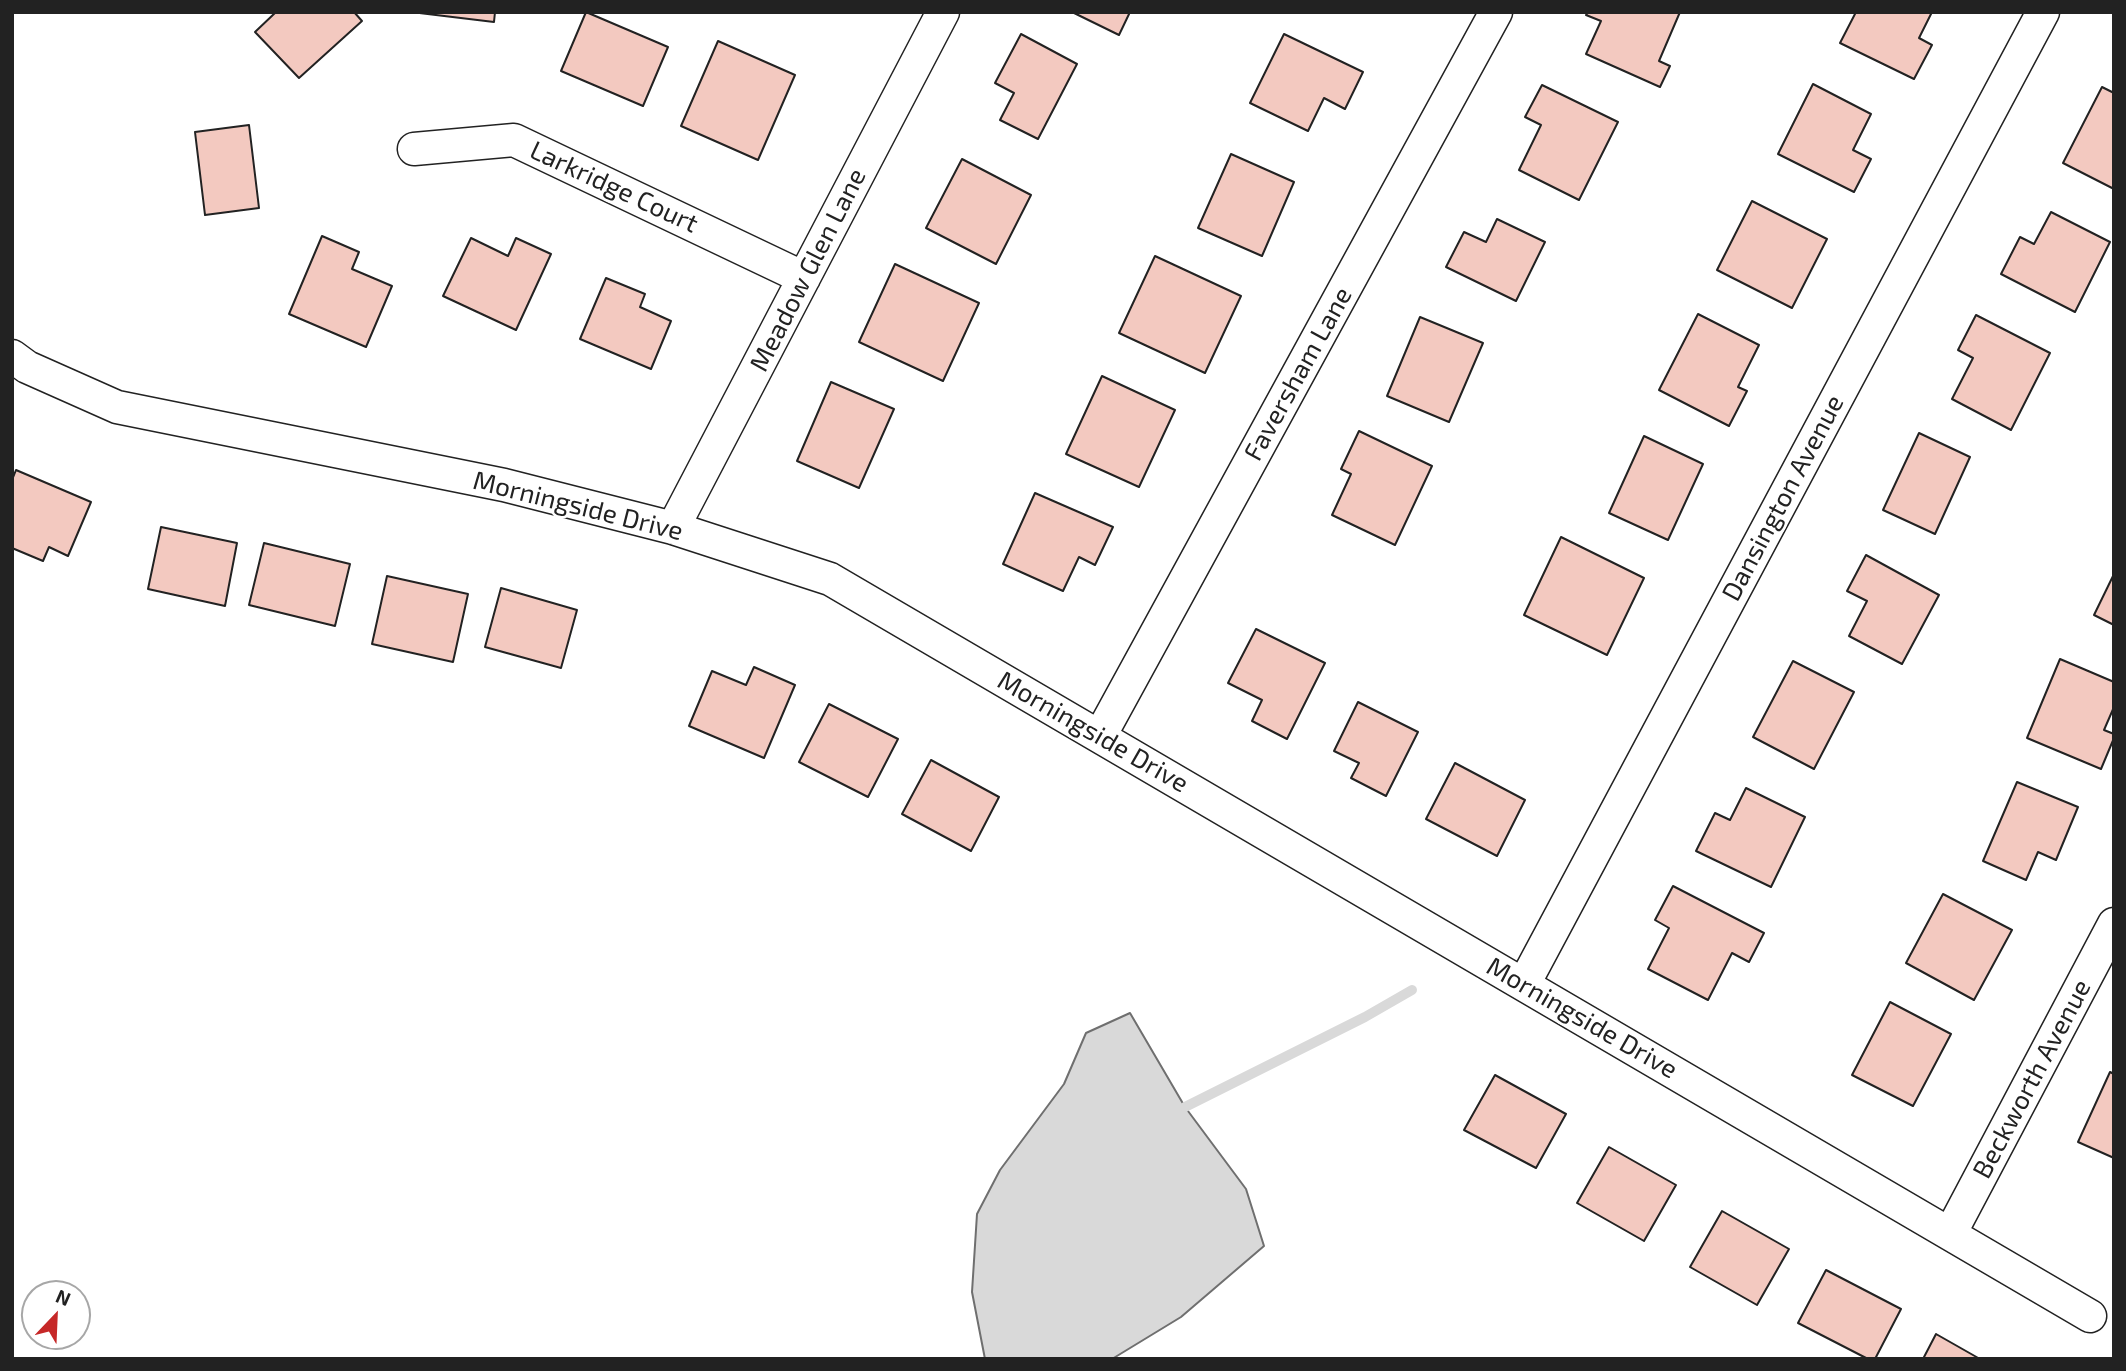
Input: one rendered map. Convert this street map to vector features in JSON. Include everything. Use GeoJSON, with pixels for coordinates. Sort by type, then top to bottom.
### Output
{"type":"FeatureCollection","features":[{"type":"Feature","properties":{"kind":"street","name":"Meadow Glen Lane"},"geometry":{"type":"LineString","coordinates":[[673,528],[943,12]]}},
{"type":"Feature","properties":{"kind":"street","name":"Faversham Lane"},"geometry":{"type":"LineString","coordinates":[[1100,736],[1496,12]]}},
{"type":"Feature","properties":{"kind":"street","name":"Dansington Avenue"},"geometry":{"type":"LineString","coordinates":[[1524,984],[2043,12]]}},
{"type":"Feature","properties":{"kind":"street","name":"Larkridge Court"},"geometry":{"type":"LineString","coordinates":[[414,149],[514,140],[804,278]]}},
{"type":"Feature","properties":{"kind":"street","name":"Morningside Drive"},"geometry":{"type":"LineString","coordinates":[[12,356],[27,367],[117,407],[225,431],[504,485],[673,528],[830,579],[2090,1316]]}},
{"type":"Feature","properties":{"kind":"street","name":"Beckworth Avenue"},"geometry":{"type":"LineString","coordinates":[[1950,1234],[2106,960],[2114,924]]}},
{"type":"Feature","properties":{"kind":"shaded area"},"geometry":{"type":"Polygon","coordinates":[[[1130,1013],[1185,1107],[1246,1189],[1264,1246],[1181,1317],[1112,1359],[985,1359],[972,1292],[977,1214],[1000,1170],[1064,1084],[1086,1033],[1130,1013]]]}},
{"type":"Feature","properties":{"kind":"building"},"geometry":{"type":"Polygon","coordinates":[[[276,12],[354,12],[362,21],[299,78],[255,32],[276,12]]]}},
{"type":"Feature","properties":{"kind":"building"},"geometry":{"type":"Polygon","coordinates":[[[411,12],[495,12],[494,22],[411,12]]]}},
{"type":"Feature","properties":{"kind":"building"},"geometry":{"type":"Polygon","coordinates":[[[586,12],[668,47],[643,106],[561,71],[586,12]]]}},
{"type":"Feature","properties":{"kind":"building"},"geometry":{"type":"Polygon","coordinates":[[[1072,12],[1130,12],[1119,35],[1072,12]]]}},
{"type":"Feature","properties":{"kind":"building"},"geometry":{"type":"Polygon","coordinates":[[[1588,12],[1680,12],[1659,61],[1670,66],[1660,87],[1586,54],[1601,21],[1586,15],[1588,12]]]}},
{"type":"Feature","properties":{"kind":"building"},"geometry":{"type":"Polygon","coordinates":[[[1856,12],[1932,12],[1919,38],[1932,45],[1914,79],[1840,43],[1856,12]]]}},
{"type":"Feature","properties":{"kind":"building"},"geometry":{"type":"Polygon","coordinates":[[[1021,34],[1077,64],[1038,139],[1000,120],[1014,93],[995,83],[1021,34]]]}},
{"type":"Feature","properties":{"kind":"building"},"geometry":{"type":"Polygon","coordinates":[[[1284,34],[1363,72],[1345,109],[1324,98],[1308,131],[1250,103],[1284,34]]]}},
{"type":"Feature","properties":{"kind":"building"},"geometry":{"type":"Polygon","coordinates":[[[718,41],[795,75],[758,160],[681,126],[718,41]]]}},
{"type":"Feature","properties":{"kind":"building"},"geometry":{"type":"Polygon","coordinates":[[[1813,84],[1871,114],[1853,150],[1871,159],[1854,192],[1778,154],[1813,84]]]}},
{"type":"Feature","properties":{"kind":"building"},"geometry":{"type":"Polygon","coordinates":[[[1542,85],[1618,122],[1579,200],[1519,170],[1541,125],[1525,117],[1542,85]]]}},
{"type":"Feature","properties":{"kind":"building"},"geometry":{"type":"Polygon","coordinates":[[[2102,87],[2114,93],[2114,189],[2063,163],[2102,87]]]}},
{"type":"Feature","properties":{"kind":"building"},"geometry":{"type":"Polygon","coordinates":[[[249,125],[259,208],[205,215],[195,132],[249,125]]]}},
{"type":"Feature","properties":{"kind":"building"},"geometry":{"type":"Polygon","coordinates":[[[1231,154],[1294,182],[1262,256],[1198,228],[1231,154]]]}},
{"type":"Feature","properties":{"kind":"building"},"geometry":{"type":"Polygon","coordinates":[[[962,159],[1031,195],[996,264],[926,228],[962,159]]]}},
{"type":"Feature","properties":{"kind":"building"},"geometry":{"type":"Polygon","coordinates":[[[1752,201],[1827,239],[1792,308],[1717,270],[1752,201]]]}},
{"type":"Feature","properties":{"kind":"building"},"geometry":{"type":"Polygon","coordinates":[[[2051,212],[2110,242],[2075,312],[2001,274],[2020,237],[2034,244],[2051,212]]]}},
{"type":"Feature","properties":{"kind":"building"},"geometry":{"type":"Polygon","coordinates":[[[1497,219],[1545,242],[1516,301],[1446,267],[1464,232],[1486,242],[1497,219]]]}},
{"type":"Feature","properties":{"kind":"building"},"geometry":{"type":"Polygon","coordinates":[[[322,236],[359,252],[352,269],[392,286],[366,347],[289,314],[322,236]]]}},
{"type":"Feature","properties":{"kind":"building"},"geometry":{"type":"Polygon","coordinates":[[[471,238],[508,256],[516,238],[551,254],[516,330],[443,296],[471,238]]]}},
{"type":"Feature","properties":{"kind":"building"},"geometry":{"type":"Polygon","coordinates":[[[1155,256],[1241,296],[1205,373],[1119,333],[1155,256]]]}},
{"type":"Feature","properties":{"kind":"building"},"geometry":{"type":"Polygon","coordinates":[[[895,264],[979,303],[943,381],[859,342],[895,264]]]}},
{"type":"Feature","properties":{"kind":"building"},"geometry":{"type":"Polygon","coordinates":[[[606,278],[645,294],[640,307],[671,321],[651,369],[580,339],[606,278]]]}},
{"type":"Feature","properties":{"kind":"building"},"geometry":{"type":"Polygon","coordinates":[[[1698,314],[1759,345],[1738,387],[1747,391],[1729,426],[1659,390],[1698,314]]]}},
{"type":"Feature","properties":{"kind":"building"},"geometry":{"type":"Polygon","coordinates":[[[1976,315],[2050,353],[2011,430],[1952,399],[1973,358],[1958,350],[1976,315]]]}},
{"type":"Feature","properties":{"kind":"building"},"geometry":{"type":"Polygon","coordinates":[[[1420,317],[1483,343],[1449,422],[1387,396],[1420,317]]]}},
{"type":"Feature","properties":{"kind":"building"},"geometry":{"type":"Polygon","coordinates":[[[1102,376],[1175,410],[1139,487],[1066,454],[1102,376]]]}},
{"type":"Feature","properties":{"kind":"building"},"geometry":{"type":"Polygon","coordinates":[[[831,382],[894,409],[859,488],[797,461],[831,382]]]}},
{"type":"Feature","properties":{"kind":"building"},"geometry":{"type":"Polygon","coordinates":[[[1359,431],[1432,466],[1395,545],[1332,515],[1351,474],[1341,469],[1359,431]]]}},
{"type":"Feature","properties":{"kind":"building"},"geometry":{"type":"Polygon","coordinates":[[[1919,433],[1970,457],[1935,534],[1883,510],[1919,433]]]}},
{"type":"Feature","properties":{"kind":"building"},"geometry":{"type":"Polygon","coordinates":[[[1644,436],[1703,464],[1668,540],[1609,513],[1644,436]]]}},
{"type":"Feature","properties":{"kind":"building"},"geometry":{"type":"Polygon","coordinates":[[[16,470],[91,502],[68,556],[49,547],[43,561],[12,548],[12,480],[16,470]]]}},
{"type":"Feature","properties":{"kind":"building"},"geometry":{"type":"Polygon","coordinates":[[[1035,493],[1113,527],[1095,565],[1079,557],[1063,591],[1003,564],[1035,493]]]}},
{"type":"Feature","properties":{"kind":"building"},"geometry":{"type":"Polygon","coordinates":[[[161,527],[237,543],[225,606],[148,589],[161,527]]]}},
{"type":"Feature","properties":{"kind":"building"},"geometry":{"type":"Polygon","coordinates":[[[1561,537],[1644,578],[1607,655],[1524,615],[1561,537]]]}},
{"type":"Feature","properties":{"kind":"building"},"geometry":{"type":"Polygon","coordinates":[[[264,543],[350,564],[335,626],[249,605],[264,543]]]}},
{"type":"Feature","properties":{"kind":"building"},"geometry":{"type":"Polygon","coordinates":[[[1866,555],[1939,595],[1902,664],[1849,636],[1867,601],[1847,591],[1866,555]]]}},
{"type":"Feature","properties":{"kind":"building"},"geometry":{"type":"Polygon","coordinates":[[[2114,574],[2114,625],[2094,615],[2114,574]]]}},
{"type":"Feature","properties":{"kind":"building"},"geometry":{"type":"Polygon","coordinates":[[[387,576],[468,594],[453,662],[372,644],[387,576]]]}},
{"type":"Feature","properties":{"kind":"building"},"geometry":{"type":"Polygon","coordinates":[[[501,588],[577,610],[561,668],[485,647],[501,588]]]}},
{"type":"Feature","properties":{"kind":"building"},"geometry":{"type":"Polygon","coordinates":[[[1256,629],[1325,663],[1287,739],[1252,721],[1262,700],[1228,683],[1256,629]]]}},
{"type":"Feature","properties":{"kind":"building"},"geometry":{"type":"Polygon","coordinates":[[[2060,659],[2114,682],[2114,707],[2104,730],[2114,734],[2114,738],[2101,769],[2027,738],[2060,659]]]}},
{"type":"Feature","properties":{"kind":"building"},"geometry":{"type":"Polygon","coordinates":[[[1793,661],[1854,692],[1814,769],[1753,737],[1793,661]]]}},
{"type":"Feature","properties":{"kind":"building"},"geometry":{"type":"Polygon","coordinates":[[[754,667],[795,685],[764,758],[689,726],[712,671],[746,685],[754,667]]]}},
{"type":"Feature","properties":{"kind":"building"},"geometry":{"type":"Polygon","coordinates":[[[1358,702],[1418,732],[1386,796],[1351,778],[1359,763],[1334,751],[1358,702]]]}},
{"type":"Feature","properties":{"kind":"building"},"geometry":{"type":"Polygon","coordinates":[[[829,704],[898,739],[868,797],[799,762],[829,704]]]}},
{"type":"Feature","properties":{"kind":"building"},"geometry":{"type":"Polygon","coordinates":[[[931,760],[999,797],[971,851],[902,814],[931,760]]]}},
{"type":"Feature","properties":{"kind":"building"},"geometry":{"type":"Polygon","coordinates":[[[1455,763],[1525,800],[1497,856],[1426,819],[1455,763]]]}},
{"type":"Feature","properties":{"kind":"building"},"geometry":{"type":"Polygon","coordinates":[[[2017,782],[2078,807],[2056,860],[2038,852],[2026,880],[1983,861],[2017,782]]]}},
{"type":"Feature","properties":{"kind":"building"},"geometry":{"type":"Polygon","coordinates":[[[1746,788],[1805,817],[1771,887],[1696,851],[1715,813],[1730,820],[1746,788]]]}},
{"type":"Feature","properties":{"kind":"building"},"geometry":{"type":"Polygon","coordinates":[[[1673,886],[1764,933],[1749,962],[1732,953],[1708,1000],[1648,969],[1669,928],[1655,920],[1673,886]]]}},
{"type":"Feature","properties":{"kind":"building"},"geometry":{"type":"Polygon","coordinates":[[[1943,894],[2012,930],[1974,1000],[1906,963],[1943,894]]]}},
{"type":"Feature","properties":{"kind":"building"},"geometry":{"type":"Polygon","coordinates":[[[1890,1002],[1951,1034],[1913,1106],[1852,1075],[1890,1002]]]}},
{"type":"Feature","properties":{"kind":"building"},"geometry":{"type":"Polygon","coordinates":[[[2110,1072],[2114,1074],[2114,1158],[2078,1142],[2110,1072]]]}},
{"type":"Feature","properties":{"kind":"building"},"geometry":{"type":"Polygon","coordinates":[[[1495,1075],[1566,1114],[1536,1168],[1464,1130],[1495,1075]]]}},
{"type":"Feature","properties":{"kind":"building"},"geometry":{"type":"Polygon","coordinates":[[[1609,1147],[1676,1185],[1644,1241],[1577,1203],[1609,1147]]]}},
{"type":"Feature","properties":{"kind":"building"},"geometry":{"type":"Polygon","coordinates":[[[1722,1211],[1789,1249],[1757,1305],[1690,1267],[1722,1211]]]}},
{"type":"Feature","properties":{"kind":"building"},"geometry":{"type":"Polygon","coordinates":[[[1826,1270],[1901,1309],[1875,1359],[1868,1359],[1798,1323],[1826,1270]]]}},
{"type":"Feature","properties":{"kind":"building"},"geometry":{"type":"Polygon","coordinates":[[[1936,1334],[1980,1359],[1923,1359],[1936,1334]]]}},
{"type":"Feature","properties":{"kind":"waterway"},"geometry":{"type":"LineString","coordinates":[[1185,1107],[1365,1017],[1412,990]]}}]}
